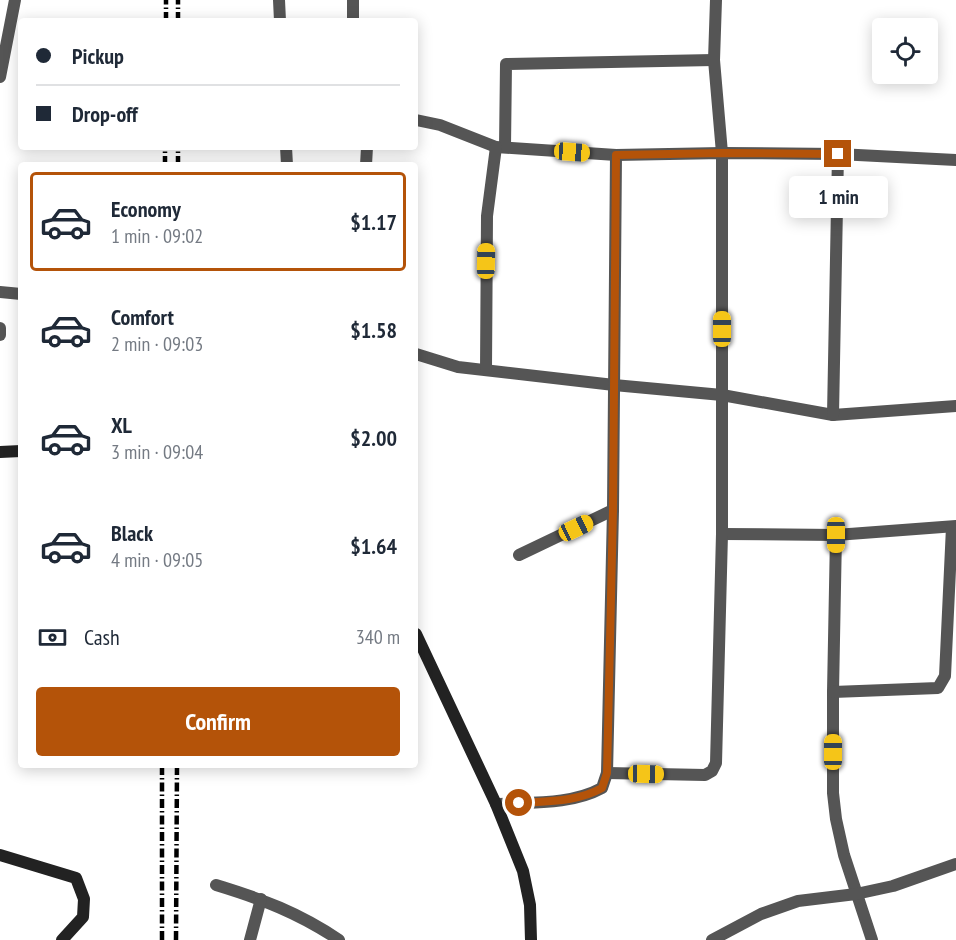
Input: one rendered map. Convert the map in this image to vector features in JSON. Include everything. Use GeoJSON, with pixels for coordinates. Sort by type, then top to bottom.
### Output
{"type":"FeatureCollection","features":[{"type":"Feature","properties":{"kind":"street"},"geometry":{"type":"LineString","coordinates":[[0,76],[15,0]]}},
{"type":"Feature","properties":{"kind":"street"},"geometry":{"type":"LineString","coordinates":[[279,0],[280,18]]}},
{"type":"Feature","properties":{"kind":"street"},"geometry":{"type":"LineString","coordinates":[[353,0],[353,18]]}},
{"type":"Feature","properties":{"kind":"street"},"geometry":{"type":"LineString","coordinates":[[607,773],[705,775],[712,771],[716,763],[722,534],[722,153],[714,60],[716,0]]}},
{"type":"Feature","properties":{"kind":"street"},"geometry":{"type":"LineString","coordinates":[[486,370],[487,216],[501,147],[506,64],[714,60]]}},
{"type":"Feature","properties":{"kind":"street"},"geometry":{"type":"LineString","coordinates":[[418,120],[440,125],[501,147],[616,155],[838,154],[956,160]]}},
{"type":"Feature","properties":{"kind":"street"},"geometry":{"type":"LineString","coordinates":[[833,415],[838,154]]}},
{"type":"Feature","properties":{"kind":"street"},"geometry":{"type":"LineString","coordinates":[[496,804],[565,800],[590,795],[602,788],[607,773],[613,510],[616,155]]}},
{"type":"Feature","properties":{"kind":"street"},"geometry":{"type":"LineString","coordinates":[[0,292],[18,294]]}},
{"type":"Feature","properties":{"kind":"street"},"geometry":{"type":"LineString","coordinates":[[0,328],[0,335]]}},
{"type":"Feature","properties":{"kind":"street"},"geometry":{"type":"LineString","coordinates":[[418,355],[458,367],[722,395],[833,415],[956,406]]}},
{"type":"Feature","properties":{"kind":"street"},"geometry":{"type":"LineString","coordinates":[[0,452],[18,451]]}},
{"type":"Feature","properties":{"kind":"street"},"geometry":{"type":"LineString","coordinates":[[519,555],[613,510]]}},
{"type":"Feature","properties":{"kind":"street"},"geometry":{"type":"LineString","coordinates":[[722,534],[836,535],[954,527],[945,676],[938,687],[833,692]]}},
{"type":"Feature","properties":{"kind":"street"},"geometry":{"type":"LineString","coordinates":[[836,535],[833,793],[836,819],[856,894],[872,940]]}},
{"type":"Feature","properties":{"kind":"street"},"geometry":{"type":"LineString","coordinates":[[418,638],[496,804],[523,871],[530,905],[531,940]]}},
{"type":"Feature","properties":{"kind":"street"},"geometry":{"type":"LineString","coordinates":[[0,855],[76,878],[84,899],[83,917],[62,940]]}},
{"type":"Feature","properties":{"kind":"street"},"geometry":{"type":"LineString","coordinates":[[712,940],[761,914],[798,901],[856,894],[894,886],[956,864]]}},
{"type":"Feature","properties":{"kind":"street"},"geometry":{"type":"LineString","coordinates":[[216,885],[261,899],[310,921],[339,940]]}},
{"type":"Feature","properties":{"kind":"street"},"geometry":{"type":"LineString","coordinates":[[250,940],[261,899]]}},
{"type":"Feature","properties":{"kind":"railway"},"geometry":{"type":"LineString","coordinates":[[166,0],[166,18]]}},
{"type":"Feature","properties":{"kind":"railway"},"geometry":{"type":"LineString","coordinates":[[178,0],[178,18]]}},
{"type":"Feature","properties":{"kind":"railway"},"geometry":{"type":"LineString","coordinates":[[165,150],[165,162]]}},
{"type":"Feature","properties":{"kind":"railway"},"geometry":{"type":"LineString","coordinates":[[178,150],[178,162]]}},
{"type":"Feature","properties":{"kind":"railway"},"geometry":{"type":"LineString","coordinates":[[162,768],[162,940]]}},
{"type":"Feature","properties":{"kind":"railway"},"geometry":{"type":"LineString","coordinates":[[176,940],[177,768]]}},
{"type":"Feature","properties":{"kind":"route"},"geometry":{"type":"LineString","coordinates":[[519,803],[565,800],[590,795],[602,788],[607,773],[613,510],[616,155],[838,154]]}}]}
